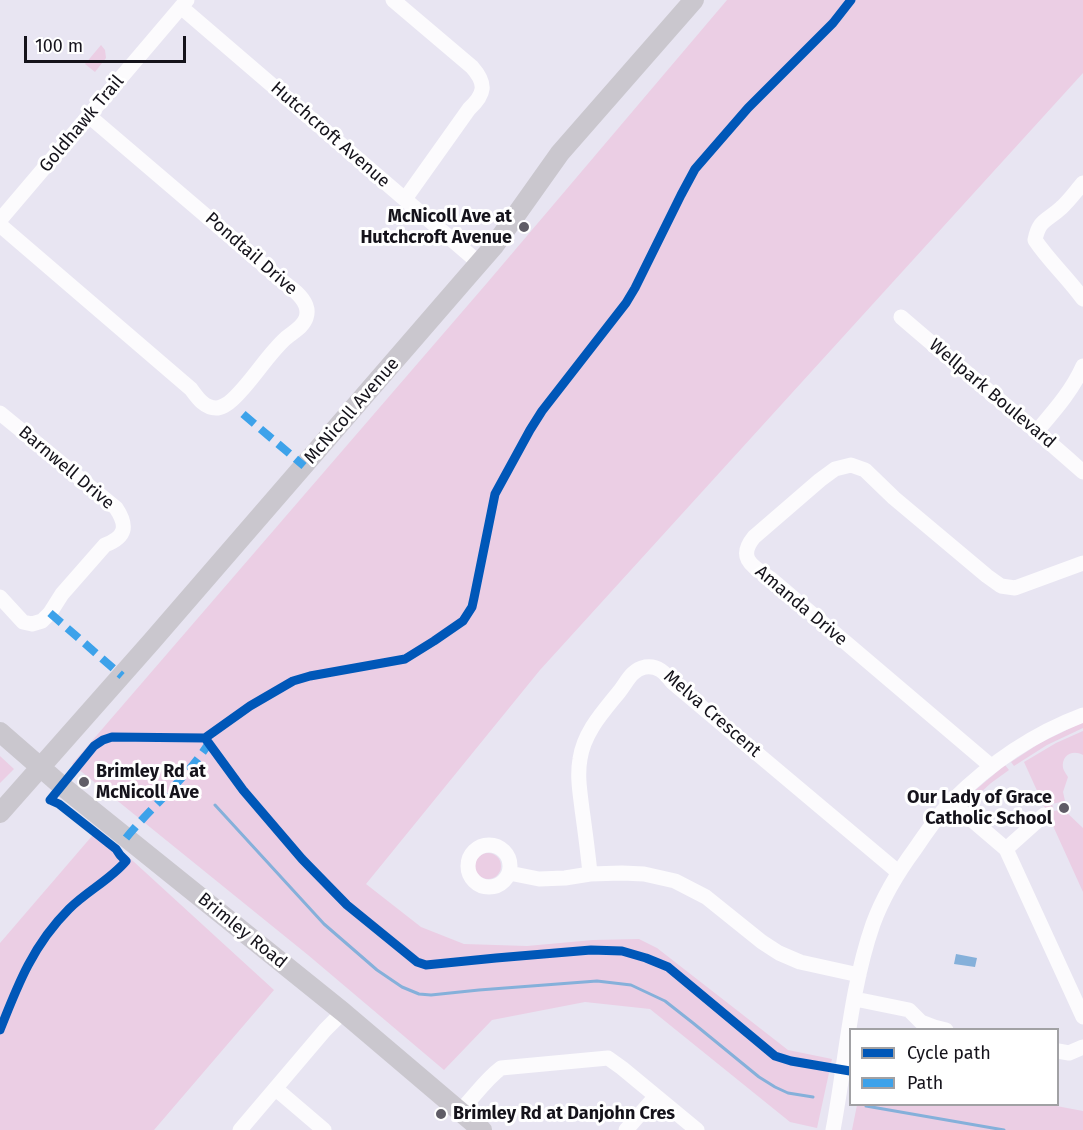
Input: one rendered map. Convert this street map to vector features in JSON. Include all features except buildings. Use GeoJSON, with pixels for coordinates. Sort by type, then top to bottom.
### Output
{"type":"FeatureCollection","features":[{"type":"Feature","properties":{"kind":"main road","name":"McNicoll Avenue"},"geometry":{"type":"LineString","coordinates":[[0,813],[153,641],[491,249],[560,153],[694,0]]}},
{"type":"Feature","properties":{"kind":"main road","name":"Brimley Road"},"geometry":{"type":"LineString","coordinates":[[0,732],[40,768],[343,1012],[483,1130]]}},
{"type":"Feature","properties":{"kind":"street"},"geometry":{"type":"LineString","coordinates":[[393,0],[472,67],[482,80],[483,87],[477,101],[405,199]]}},
{"type":"Feature","properties":{"kind":"street","name":"Hutchcroft Avenue"},"geometry":{"type":"LineString","coordinates":[[184,3],[479,263]]}},
{"type":"Feature","properties":{"kind":"street","name":"Goldhawk Trail"},"geometry":{"type":"LineString","coordinates":[[0,220],[184,3]]}},
{"type":"Feature","properties":{"kind":"street","name":"Pondtail Drive"},"geometry":{"type":"LineString","coordinates":[[0,225],[209,407],[217,408],[231,402],[286,337],[300,326],[306,318],[306,310],[304,300],[298,292],[88,116]]}},
{"type":"Feature","properties":{"kind":"street"},"geometry":{"type":"LineString","coordinates":[[1083,183],[1061,209],[1042,222],[1035,240],[1044,255],[1069,280],[1083,299]]}},
{"type":"Feature","properties":{"kind":"street","name":"Wellpark Boulevard"},"geometry":{"type":"LineString","coordinates":[[901,317],[1083,472]]}},
{"type":"Feature","properties":{"kind":"street"},"geometry":{"type":"LineString","coordinates":[[1037,431],[1062,402],[1083,366]]}},
{"type":"Feature","properties":{"kind":"street","name":"Barnwell Drive"},"geometry":{"type":"LineString","coordinates":[[0,413],[116,508],[124,524],[122,533],[115,541],[105,545],[62,594],[42,621],[32,624],[23,622],[0,597]]}},
{"type":"Feature","properties":{"kind":"street","name":"Amanda Drive"},"geometry":{"type":"LineString","coordinates":[[991,766],[771,579],[749,563],[747,559],[749,543],[820,480],[835,469],[851,465],[866,470],[894,498],[1001,586],[1015,588],[1083,563]]}},
{"type":"Feature","properties":{"kind":"street","name":"Melva Crescent"},"geometry":{"type":"LineString","coordinates":[[590,874],[578,773],[583,744],[600,715],[629,677],[645,667],[660,669],[672,682],[898,872]]}},
{"type":"Feature","properties":{"kind":"street"},"geometry":{"type":"LineString","coordinates":[[850,1028],[859,975],[873,924],[898,872],[934,822],[951,802],[991,766],[1051,727],[1083,715]]}},
{"type":"Feature","properties":{"kind":"street"},"geometry":{"type":"LineString","coordinates":[[951,802],[1006,849],[1083,1017]]}},
{"type":"Feature","properties":{"kind":"street"},"geometry":{"type":"LineString","coordinates":[[1006,849],[1044,815]]}},
{"type":"Feature","properties":{"kind":"street"},"geometry":{"type":"LineString","coordinates":[[509,873],[539,879],[590,874],[644,874],[675,881],[706,897],[779,953],[800,962],[859,975]]}},
{"type":"Feature","properties":{"kind":"street"},"geometry":{"type":"LineString","coordinates":[[855,999],[909,1010],[920,1026],[940,1028]]}},
{"type":"Feature","properties":{"kind":"street"},"geometry":{"type":"LineString","coordinates":[[240,1130],[343,1012]]}},
{"type":"Feature","properties":{"kind":"street"},"geometry":{"type":"LineString","coordinates":[[833,1130],[849,1031]]}},
{"type":"Feature","properties":{"kind":"street"},"geometry":{"type":"LineString","coordinates":[[1059,1051],[1069,1053],[1083,1047]]}},
{"type":"Feature","properties":{"kind":"street"},"geometry":{"type":"LineString","coordinates":[[460,1111],[501,1068],[608,1058],[697,1130]]}},
{"type":"Feature","properties":{"kind":"street"},"geometry":{"type":"LineString","coordinates":[[276,1089],[324,1130]]}},
{"type":"Feature","properties":{"kind":"street"},"geometry":{"type":"LineString","coordinates":[[626,1130],[656,1096]]}},
{"type":"Feature","properties":{"kind":"shaded area"},"geometry":{"type":"Polygon","coordinates":[[[727,0],[1083,0],[1083,73],[540,670],[366,884],[421,927],[464,944],[527,946],[593,940],[639,939],[657,948],[788,1050],[832,1059],[817,1128],[790,1122],[650,1009],[585,1002],[492,1020],[444,1070],[308,955],[72,764],[487,283],[727,0]]]}},
{"type":"Feature","properties":{"kind":"shaded area"},"geometry":{"type":"Polygon","coordinates":[[[101,45],[105,50],[106,58],[95,72],[85,64],[101,45]]]}},
{"type":"Feature","properties":{"kind":"shaded area"},"geometry":{"type":"Polygon","coordinates":[[[1083,722],[1083,728],[1047,745],[1014,766],[1011,762],[1040,743],[1083,722]]]}},
{"type":"Feature","properties":{"kind":"shaded area","name":"Our Lady of Grace Catholic School"},"geometry":{"type":"Polygon","coordinates":[[[1083,731],[1083,755],[1068,754],[1063,763],[1063,769],[1068,777],[1063,792],[1065,801],[1052,804],[1054,811],[1063,809],[1083,828],[1083,892],[1024,762],[1056,743],[1083,731]]]}},
{"type":"Feature","properties":{"kind":"shaded area"},"geometry":{"type":"Polygon","coordinates":[[[0,756],[14,769],[0,783],[0,756]]]}},
{"type":"Feature","properties":{"kind":"shaded area"},"geometry":{"type":"Polygon","coordinates":[[[1005,765],[1009,770],[966,806],[966,798],[1005,765]]]}},
{"type":"Feature","properties":{"kind":"shaded area"},"geometry":{"type":"Polygon","coordinates":[[[98,829],[274,990],[154,1130],[0,1130],[0,943],[98,829]]]}},
{"type":"Feature","properties":{"kind":"shaded area"},"geometry":{"type":"Polygon","coordinates":[[[488,853],[497,857],[501,866],[497,875],[488,879],[479,875],[475,866],[479,857],[488,853]]]}},
{"type":"Feature","properties":{"kind":"shaded area"},"geometry":{"type":"Polygon","coordinates":[[[857,1106],[1057,1106],[1083,1111],[1083,1130],[852,1130],[857,1106]]]}},
{"type":"Feature","properties":{"kind":"water"},"geometry":{"type":"Polygon","coordinates":[[[956,954],[977,958],[975,967],[954,964],[956,954]]]}},
{"type":"Feature","properties":{"kind":"waterway"},"geometry":{"type":"LineString","coordinates":[[215,805],[324,924],[377,970],[402,987],[419,994],[431,995],[597,981],[631,985],[665,1001],[759,1077],[775,1087],[788,1093],[813,1097]]}},
{"type":"Feature","properties":{"kind":"waterway"},"geometry":{"type":"LineString","coordinates":[[866,1106],[1004,1130]]}},
{"type":"Feature","properties":{"kind":"marked path"},"geometry":{"type":"LineString","coordinates":[[243,414],[304,466]]}},
{"type":"Feature","properties":{"kind":"marked path"},"geometry":{"type":"LineString","coordinates":[[50,613],[122,676]]}},
{"type":"Feature","properties":{"kind":"marked path"},"geometry":{"type":"LineString","coordinates":[[126,838],[190,769],[209,743]]}},
{"type":"Feature","properties":{"kind":"cycle path"},"geometry":{"type":"LineString","coordinates":[[50,800],[94,746],[103,740],[112,737],[205,738],[250,706],[293,681],[405,659],[463,621],[472,607],[495,494],[530,430],[542,411],[626,303],[695,169],[748,108],[833,23],[851,0]]}},
{"type":"Feature","properties":{"kind":"cycle path"},"geometry":{"type":"LineString","coordinates":[[205,738],[243,790],[302,859],[347,905],[417,962],[426,965],[591,950],[622,951],[668,967],[775,1056],[849,1071]]}},
{"type":"Feature","properties":{"kind":"cycle path"},"geometry":{"type":"LineString","coordinates":[[0,1030],[20,981],[36,951],[56,923],[69,909],[126,861],[116,849],[59,804],[50,800]]}},
{"type":"Feature","properties":{"kind":"place","name":"McNicoll Ave at Hutchcroft Avenue"},"geometry":{"type":"Point","coordinates":[524,227]}},
{"type":"Feature","properties":{"kind":"place","name":"Brimley Rd at McNicoll Ave"},"geometry":{"type":"Point","coordinates":[84,782]}},
{"type":"Feature","properties":{"kind":"place","name":"Our Lady of Grace Catholic School"},"geometry":{"type":"Point","coordinates":[1064,808]}},
{"type":"Feature","properties":{"kind":"place","name":"Brimley Rd at Danjohn Cres"},"geometry":{"type":"Point","coordinates":[441,1114]}}]}
